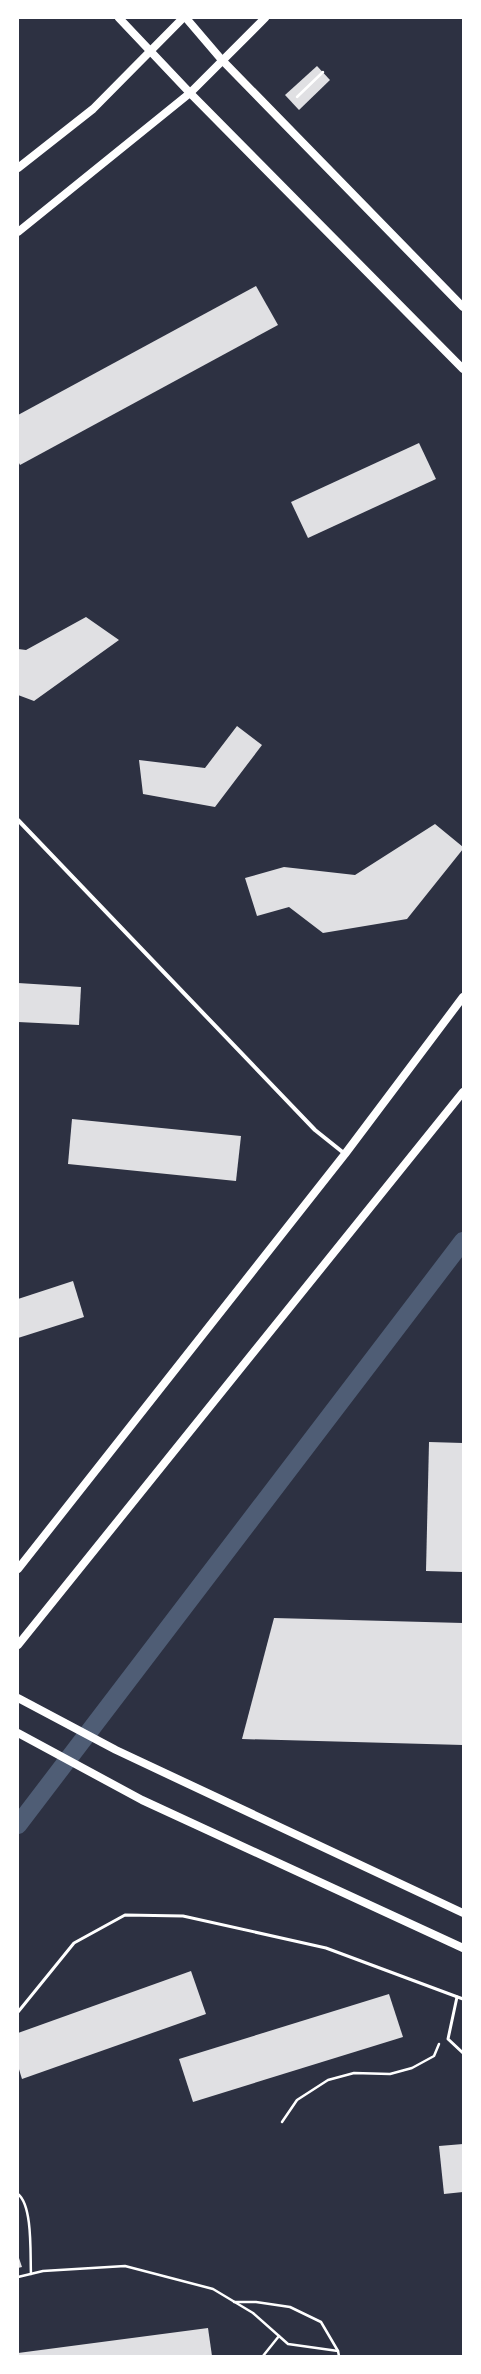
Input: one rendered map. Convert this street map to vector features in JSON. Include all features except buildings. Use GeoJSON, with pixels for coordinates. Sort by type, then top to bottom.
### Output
{"type":"FeatureCollection","features":[{"type":"Feature","properties":{"kind":"main road"},"geometry":{"type":"LineString","coordinates":[[119,18],[151,50],[190,93],[463,369]]}},
{"type":"Feature","properties":{"kind":"main road"},"geometry":{"type":"LineString","coordinates":[[18,232],[190,93],[221,59],[265,18]]}},
{"type":"Feature","properties":{"kind":"main road"},"geometry":{"type":"LineString","coordinates":[[18,168],[93,109],[180,19],[221,59],[463,307]]}},
{"type":"Feature","properties":{"kind":"main road"},"geometry":{"type":"LineString","coordinates":[[18,1569],[345,1154],[463,997]]}},
{"type":"Feature","properties":{"kind":"main road"},"geometry":{"type":"LineString","coordinates":[[18,1645],[463,1092]]}},
{"type":"Feature","properties":{"kind":"main road"},"geometry":{"type":"LineString","coordinates":[[18,1698],[116,1750],[463,1913]]}},
{"type":"Feature","properties":{"kind":"main road"},"geometry":{"type":"LineString","coordinates":[[18,1733],[142,1800],[463,1948]]}},
{"type":"Feature","properties":{"kind":"street"},"geometry":{"type":"LineString","coordinates":[[18,820],[316,1130],[345,1154]]}},
{"type":"Feature","properties":{"kind":"lane"},"geometry":{"type":"LineString","coordinates":[[18,2012],[74,1942],[125,1915],[183,1916],[326,1948],[463,2000]]}},
{"type":"Feature","properties":{"kind":"lane"},"geometry":{"type":"LineString","coordinates":[[457,1997],[448,2039],[463,2053]]}},
{"type":"Feature","properties":{"kind":"path"},"geometry":{"type":"LineString","coordinates":[[297,97],[323,72]]}},
{"type":"Feature","properties":{"kind":"path"},"geometry":{"type":"LineString","coordinates":[[282,2122],[297,2100],[328,2080],[354,2073],[390,2074],[412,2068],[434,2056],[440,2042]]}},
{"type":"Feature","properties":{"kind":"path"},"geometry":{"type":"LineString","coordinates":[[18,2194],[22,2197],[29,2223],[31,2274]]}},
{"type":"Feature","properties":{"kind":"path"},"geometry":{"type":"LineString","coordinates":[[18,2277],[43,2271],[125,2266],[213,2289],[253,2313],[288,2344],[338,2351]]}},
{"type":"Feature","properties":{"kind":"path"},"geometry":{"type":"LineString","coordinates":[[234,2302],[256,2302],[290,2307],[322,2322],[338,2351],[339,2356]]}},
{"type":"Feature","properties":{"kind":"path"},"geometry":{"type":"LineString","coordinates":[[263,2356],[279,2336]]}},
{"type":"Feature","properties":{"kind":"waterway"},"geometry":{"type":"LineString","coordinates":[[18,1825],[463,1241]]}}]}
